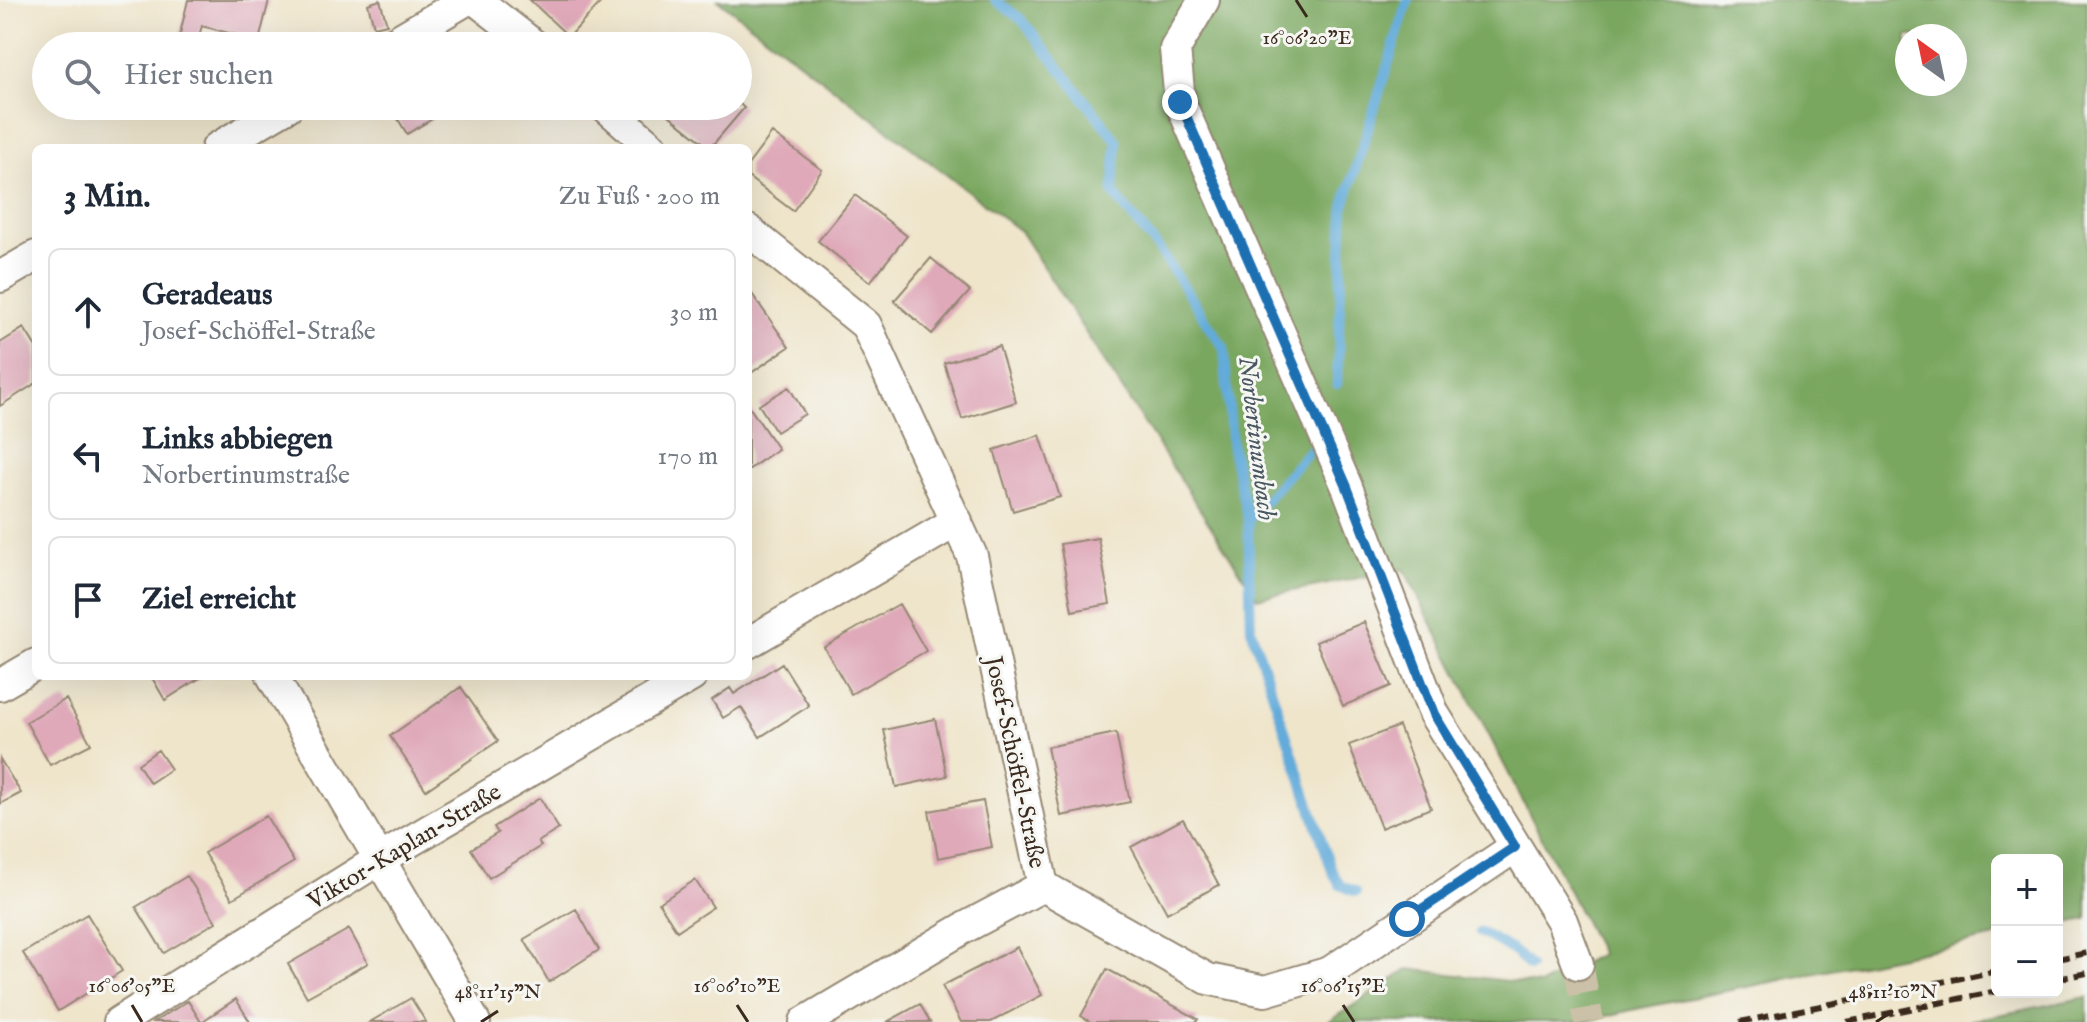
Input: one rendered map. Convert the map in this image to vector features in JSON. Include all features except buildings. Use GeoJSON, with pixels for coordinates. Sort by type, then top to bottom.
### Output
{"type":"FeatureCollection","features":[{"type":"Feature","properties":{"kind":"street"},"geometry":{"type":"LineString","coordinates":[[412,32],[466,0]]}},
{"type":"Feature","properties":{"kind":"street"},"geometry":{"type":"LineString","coordinates":[[476,0],[517,32]]}},
{"type":"Feature","properties":{"kind":"street"},"geometry":{"type":"LineString","coordinates":[[1204,0],[1175,49],[1180,102],[1347,487],[1434,714],[1562,921],[1578,964]]}},
{"type":"Feature","properties":{"kind":"street"},"geometry":{"type":"LineString","coordinates":[[224,144],[264,120]]}},
{"type":"Feature","properties":{"kind":"street"},"geometry":{"type":"LineString","coordinates":[[621,120],[648,144]]}},
{"type":"Feature","properties":{"kind":"street","name":"Josef-Schöffel-Straße"},"geometry":{"type":"LineString","coordinates":[[752,234],[866,325],[957,521],[972,556],[1043,886],[1208,979],[1265,991],[1330,972],[1515,847]]}},
{"type":"Feature","properties":{"kind":"street"},"geometry":{"type":"LineString","coordinates":[[0,277],[32,258]]}},
{"type":"Feature","properties":{"kind":"street"},"geometry":{"type":"LineString","coordinates":[[752,641],[957,521]]}},
{"type":"Feature","properties":{"kind":"street"},"geometry":{"type":"LineString","coordinates":[[0,685],[32,666]]}},
{"type":"Feature","properties":{"kind":"street"},"geometry":{"type":"LineString","coordinates":[[274,680],[475,1022]]}},
{"type":"Feature","properties":{"kind":"street","name":"Viktor-Kaplan-Straße"},"geometry":{"type":"LineString","coordinates":[[119,1022],[380,859],[685,680]]}},
{"type":"Feature","properties":{"kind":"street"},"geometry":{"type":"LineString","coordinates":[[805,1022],[964,928],[1043,886]]}},
{"type":"Feature","properties":{"kind":"green space"},"geometry":{"type":"Polygon","coordinates":[[[718,0],[2087,0],[2087,919],[2063,924],[2063,854],[1991,854],[1991,938],[1582,1022],[1328,1022],[1409,969],[1540,985],[1601,954],[1404,569],[1257,598],[1020,231],[718,0]]]}},
{"type":"Feature","properties":{"kind":"green space"},"geometry":{"type":"Polygon","coordinates":[[[2087,997],[2087,1022],[1964,1022],[2087,997]]]}},
{"type":"Feature","properties":{"kind":"waterway","name":"Norbertinumbach"},"geometry":{"type":"LineString","coordinates":[[995,0],[1021,19],[1117,141],[1113,193],[1158,248],[1224,348],[1232,448],[1248,520],[1251,629],[1332,871],[1340,885],[1356,892]]}},
{"type":"Feature","properties":{"kind":"waterway"},"geometry":{"type":"LineString","coordinates":[[1337,384],[1344,206],[1408,0]]}},
{"type":"Feature","properties":{"kind":"waterway"},"geometry":{"type":"LineString","coordinates":[[1248,520],[1309,451]]}},
{"type":"Feature","properties":{"kind":"waterway","name":"Norbertinumbach"},"geometry":{"type":"LineString","coordinates":[[1480,932],[1513,951],[1530,967]]}},
{"type":"Feature","properties":{"kind":"tunnel"},"geometry":{"type":"LineString","coordinates":[[1578,964],[1589,1022]]}},
{"type":"Feature","properties":{"kind":"railway"},"geometry":{"type":"LineString","coordinates":[[2063,958],[2087,953]]}},
{"type":"Feature","properties":{"kind":"railway"},"geometry":{"type":"LineString","coordinates":[[1740,1022],[1991,972]]}},
{"type":"Feature","properties":{"kind":"railway"},"geometry":{"type":"LineString","coordinates":[[2063,978],[2087,973]]}},
{"type":"Feature","properties":{"kind":"railway"},"geometry":{"type":"LineString","coordinates":[[1847,1022],[1991,992]]}},
{"type":"Feature","properties":{"kind":"route"},"geometry":{"type":"LineString","coordinates":[[1180,102],[1347,487],[1434,714],[1515,847],[1407,919]]}}]}
